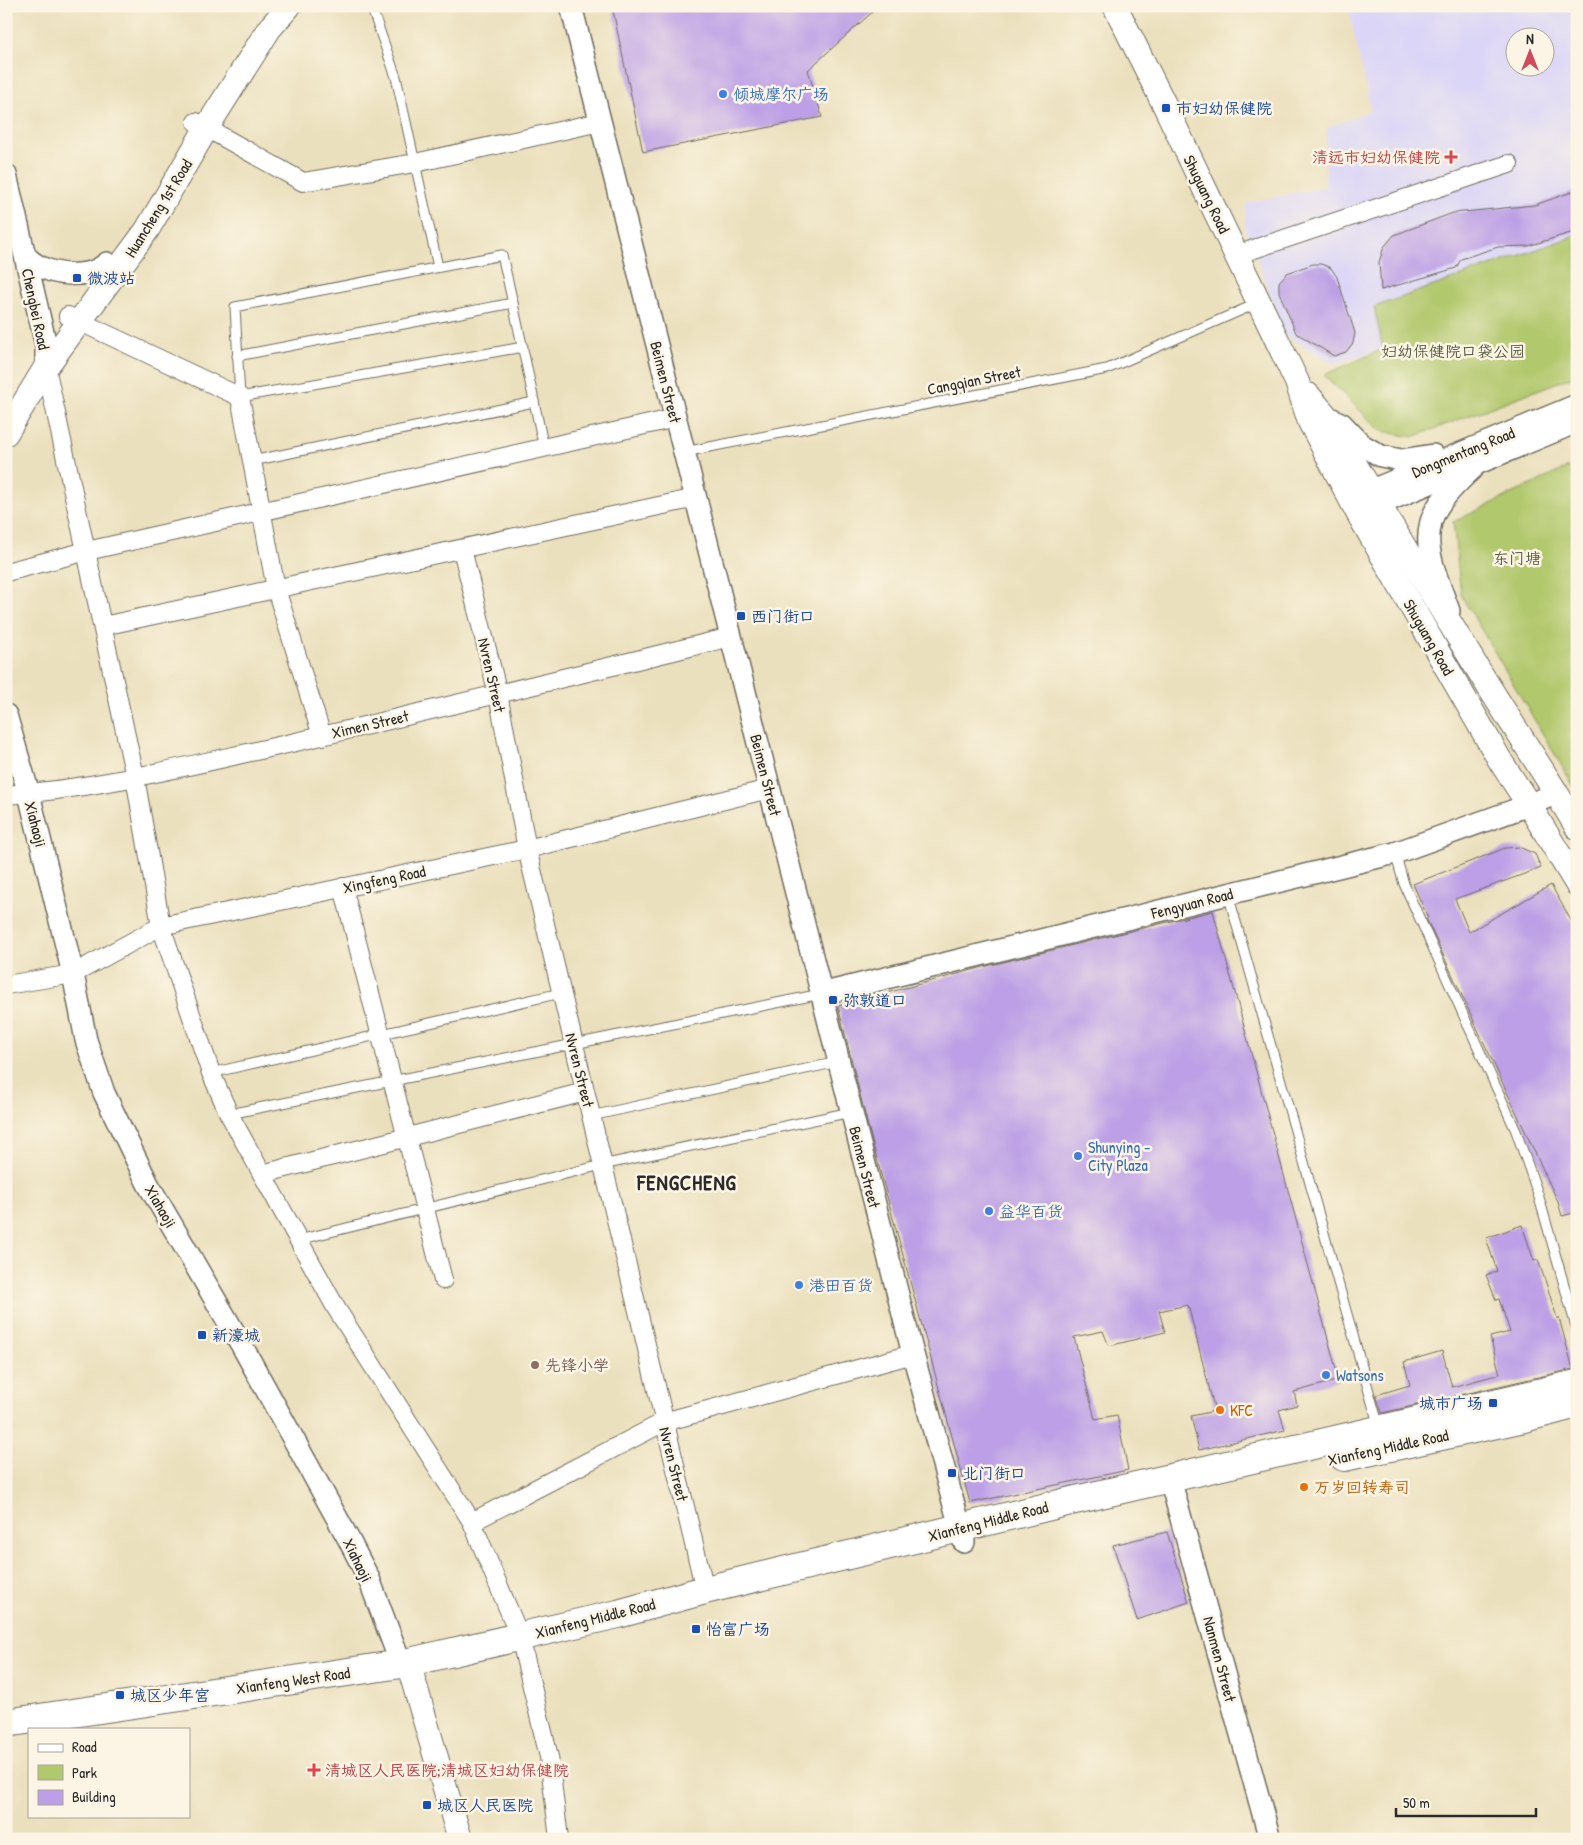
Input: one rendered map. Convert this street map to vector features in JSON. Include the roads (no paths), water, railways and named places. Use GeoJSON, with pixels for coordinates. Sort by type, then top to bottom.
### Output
{"type":"FeatureCollection","features":[{"type":"Feature","properties":{"kind":"main road","name":"Huancheng 1st Road"},"geometry":{"type":"LineString","coordinates":[[6,405],[42,357],[147,230],[202,125],[257,30],[275,6]]}},
{"type":"Feature","properties":{"kind":"main road","name":"Huancheng 1st Road"},"geometry":{"type":"LineString","coordinates":[[74,319],[108,264],[136,226],[202,125],[269,29],[289,6]]}},
{"type":"Feature","properties":{"kind":"main road","name":"Shuguang Road"},"geometry":{"type":"LineString","coordinates":[[1115,6],[1297,382],[1310,422],[1460,640],[1577,827]]}},
{"type":"Feature","properties":{"kind":"main road","name":"Huancheng 1st Road"},"geometry":{"type":"LineString","coordinates":[[6,433],[42,357]]}},
{"type":"Feature","properties":{"kind":"main road","name":"Shuguang Road"},"geometry":{"type":"LineString","coordinates":[[1297,382],[1326,416],[1364,501],[1501,762],[1577,884]]}},
{"type":"Feature","properties":{"kind":"main road","name":"Xianfeng Middle Road"},"geometry":{"type":"LineString","coordinates":[[521,1644],[705,1590],[962,1535],[1074,1515],[1379,1430],[1577,1384]]}},
{"type":"Feature","properties":{"kind":"main road","name":"Xianfeng Middle Road"},"geometry":{"type":"LineString","coordinates":[[1173,1487],[1524,1418],[1577,1404]]}},
{"type":"Feature","properties":{"kind":"main road","name":"Xianfeng Middle Road"},"geometry":{"type":"LineString","coordinates":[[404,1673],[962,1535]]}},
{"type":"Feature","properties":{"kind":"main road","name":"Xianfeng West Road"},"geometry":{"type":"LineString","coordinates":[[6,1723],[404,1673]]}},
{"type":"Feature","properties":{"kind":"main road","name":"Xianfeng West Road"},"geometry":{"type":"LineString","coordinates":[[51,1728],[404,1673]]}},
{"type":"Feature","properties":{"kind":"main road","name":"Xiahaoji"},"geometry":{"type":"LineString","coordinates":[[404,1673],[448,1839]]}},
{"type":"Feature","properties":{"kind":"main road","name":"Xiahaoji"},"geometry":{"type":"LineString","coordinates":[[404,1673],[460,1839]]}},
{"type":"Feature","properties":{"kind":"main road"},"geometry":{"type":"LineString","coordinates":[[6,1736],[28,1732]]}},
{"type":"Feature","properties":{"kind":"street","name":"Beimen Street"},"geometry":{"type":"LineString","coordinates":[[571,6],[851,1112],[962,1535]]}},
{"type":"Feature","properties":{"kind":"street"},"geometry":{"type":"LineString","coordinates":[[202,125],[303,182],[415,163],[600,122]]}},
{"type":"Feature","properties":{"kind":"street"},"geometry":{"type":"LineString","coordinates":[[1236,255],[1509,164]]}},
{"type":"Feature","properties":{"kind":"street","name":"Chengbei Road"},"geometry":{"type":"LineString","coordinates":[[6,175],[25,255],[42,357]]}},
{"type":"Feature","properties":{"kind":"street","name":"Chengbei Road"},"geometry":{"type":"LineString","coordinates":[[6,238],[42,357]]}},
{"type":"Feature","properties":{"kind":"street"},"geometry":{"type":"LineString","coordinates":[[25,255],[31,263],[43,268],[71,274],[85,274],[108,264]]}},
{"type":"Feature","properties":{"kind":"street"},"geometry":{"type":"LineString","coordinates":[[74,319],[240,397],[276,589],[322,736]]}},
{"type":"Feature","properties":{"kind":"street"},"geometry":{"type":"LineString","coordinates":[[42,357],[104,626],[136,778],[161,926],[212,1073],[230,1114],[336,1308],[472,1522],[521,1644],[549,1757],[559,1839]]}},
{"type":"Feature","properties":{"kind":"street","name":"Dongmentang Road"},"geometry":{"type":"LineString","coordinates":[[1364,501],[1475,455],[1577,405]]}},
{"type":"Feature","properties":{"kind":"street"},"geometry":{"type":"LineString","coordinates":[[1326,416],[1342,424],[1371,452],[1390,459],[1412,460],[1475,455]]}},
{"type":"Feature","properties":{"kind":"street"},"geometry":{"type":"LineString","coordinates":[[6,572],[87,551],[676,418]]}},
{"type":"Feature","properties":{"kind":"street","name":"Dongmentang Road"},"geometry":{"type":"LineString","coordinates":[[1475,455],[1577,422]]}},
{"type":"Feature","properties":{"kind":"street"},"geometry":{"type":"LineString","coordinates":[[1460,640],[1433,564],[1428,536],[1432,517],[1437,508],[1475,455]]}},
{"type":"Feature","properties":{"kind":"street"},"geometry":{"type":"LineString","coordinates":[[104,626],[696,498]]}},
{"type":"Feature","properties":{"kind":"street","name":"Nvren Street"},"geometry":{"type":"LineString","coordinates":[[462,549],[498,694],[527,848],[705,1590]]}},
{"type":"Feature","properties":{"kind":"street","name":"Ximen Street"},"geometry":{"type":"LineString","coordinates":[[6,796],[136,778],[322,736],[731,637]]}},
{"type":"Feature","properties":{"kind":"street","name":"Xiahaoji"},"geometry":{"type":"LineString","coordinates":[[6,715],[29,794],[74,974],[86,1040],[104,1093],[148,1184],[241,1344],[348,1538],[368,1579],[404,1673]]}},
{"type":"Feature","properties":{"kind":"street","name":"Xingfeng Road"},"geometry":{"type":"LineString","coordinates":[[6,985],[74,974],[161,926],[527,848],[769,789]]}},
{"type":"Feature","properties":{"kind":"street","name":"Fengyuan Road"},"geometry":{"type":"LineString","coordinates":[[821,994],[1395,853],[1529,805],[1557,793]]}},
{"type":"Feature","properties":{"kind":"street"},"geometry":{"type":"LineString","coordinates":[[343,887],[443,1280]]}},
{"type":"Feature","properties":{"kind":"street"},"geometry":{"type":"LineString","coordinates":[[262,1174],[585,1092]]}},
{"type":"Feature","properties":{"kind":"street"},"geometry":{"type":"LineString","coordinates":[[472,1522],[664,1422],[913,1354]]}},
{"type":"Feature","properties":{"kind":"street","name":"Nanmen Street"},"geometry":{"type":"LineString","coordinates":[[1173,1487],[1270,1839]]}},
{"type":"Feature","properties":{"kind":"lane"},"geometry":{"type":"LineString","coordinates":[[371,6],[396,77],[438,267]]}},
{"type":"Feature","properties":{"kind":"lane"},"geometry":{"type":"LineString","coordinates":[[523,347],[240,397],[235,307],[502,254],[523,347],[544,448]]}},
{"type":"Feature","properties":{"kind":"lane"},"geometry":{"type":"LineString","coordinates":[[237,356],[513,303]]}},
{"type":"Feature","properties":{"kind":"lane","name":"Cangqian Street"},"geometry":{"type":"LineString","coordinates":[[684,452],[1107,369],[1258,303]]}},
{"type":"Feature","properties":{"kind":"lane"},"geometry":{"type":"LineString","coordinates":[[252,461],[534,402]]}},
{"type":"Feature","properties":{"kind":"lane"},"geometry":{"type":"LineString","coordinates":[[1395,853],[1404,884],[1516,1131],[1538,1194],[1577,1330]]}},
{"type":"Feature","properties":{"kind":"lane"},"geometry":{"type":"LineString","coordinates":[[1228,894],[1379,1430]]}},
{"type":"Feature","properties":{"kind":"lane"},"geometry":{"type":"LineString","coordinates":[[212,1073],[561,993]]}},
{"type":"Feature","properties":{"kind":"lane"},"geometry":{"type":"LineString","coordinates":[[230,1114],[821,994]]}},
{"type":"Feature","properties":{"kind":"lane"},"geometry":{"type":"LineString","coordinates":[[591,1116],[839,1062]]}},
{"type":"Feature","properties":{"kind":"lane"},"geometry":{"type":"LineString","coordinates":[[298,1240],[602,1165],[851,1112]]}},
{"type":"Feature","properties":{"kind":"place","name":"倾城摩尔广场"},"geometry":{"type":"Point","coordinates":[723,94]}},
{"type":"Feature","properties":{"kind":"place","name":"市妇幼保健院"},"geometry":{"type":"Point","coordinates":[1166,108]}},
{"type":"Feature","properties":{"kind":"place","name":"清远市妇幼保健院"},"geometry":{"type":"Point","coordinates":[1451,157]}},
{"type":"Feature","properties":{"kind":"place","name":"微波站"},"geometry":{"type":"Point","coordinates":[77,278]}},
{"type":"Feature","properties":{"kind":"place","name":"西门街口"},"geometry":{"type":"Point","coordinates":[741,616]}},
{"type":"Feature","properties":{"kind":"place","name":"弥敦道口"},"geometry":{"type":"Point","coordinates":[833,1000]}},
{"type":"Feature","properties":{"kind":"place","name":"Shunying - City Plaza"},"geometry":{"type":"Point","coordinates":[1078,1156]}},
{"type":"Feature","properties":{"kind":"place","name":"益华百货"},"geometry":{"type":"Point","coordinates":[989,1211]}},
{"type":"Feature","properties":{"kind":"place","name":"港田百货"},"geometry":{"type":"Point","coordinates":[799,1285]}},
{"type":"Feature","properties":{"kind":"place","name":"新濠城"},"geometry":{"type":"Point","coordinates":[202,1335]}},
{"type":"Feature","properties":{"kind":"place","name":"先锋小学"},"geometry":{"type":"Point","coordinates":[535,1365]}},
{"type":"Feature","properties":{"kind":"place","name":"Watsons"},"geometry":{"type":"Point","coordinates":[1326,1375]}},
{"type":"Feature","properties":{"kind":"place","name":"城市广场"},"geometry":{"type":"Point","coordinates":[1493,1403]}},
{"type":"Feature","properties":{"kind":"place","name":"KFC"},"geometry":{"type":"Point","coordinates":[1220,1410]}},
{"type":"Feature","properties":{"kind":"place","name":"北门街口"},"geometry":{"type":"Point","coordinates":[952,1473]}},
{"type":"Feature","properties":{"kind":"place","name":"万岁回转寿司"},"geometry":{"type":"Point","coordinates":[1304,1487]}},
{"type":"Feature","properties":{"kind":"place","name":"怡富广场"},"geometry":{"type":"Point","coordinates":[696,1629]}},
{"type":"Feature","properties":{"kind":"place","name":"城区少年宫"},"geometry":{"type":"Point","coordinates":[120,1695]}},
{"type":"Feature","properties":{"kind":"place","name":"清城区人民医院;清城区妇幼保健院"},"geometry":{"type":"Point","coordinates":[314,1770]}},
{"type":"Feature","properties":{"kind":"place","name":"城区人民医院"},"geometry":{"type":"Point","coordinates":[427,1805]}},
{"type":"Feature","properties":{"kind":"district","name":"FENGCHENG"},"geometry":{"type":"Point","coordinates":[687,1182]}},
{"type":"Feature","properties":{"kind":"park label","name":"妇幼保健院口袋公园"},"geometry":{"type":"Point","coordinates":[1453,351]}},
{"type":"Feature","properties":{"kind":"park label","name":"东门塘"},"geometry":{"type":"Point","coordinates":[1517,558]}}]}
